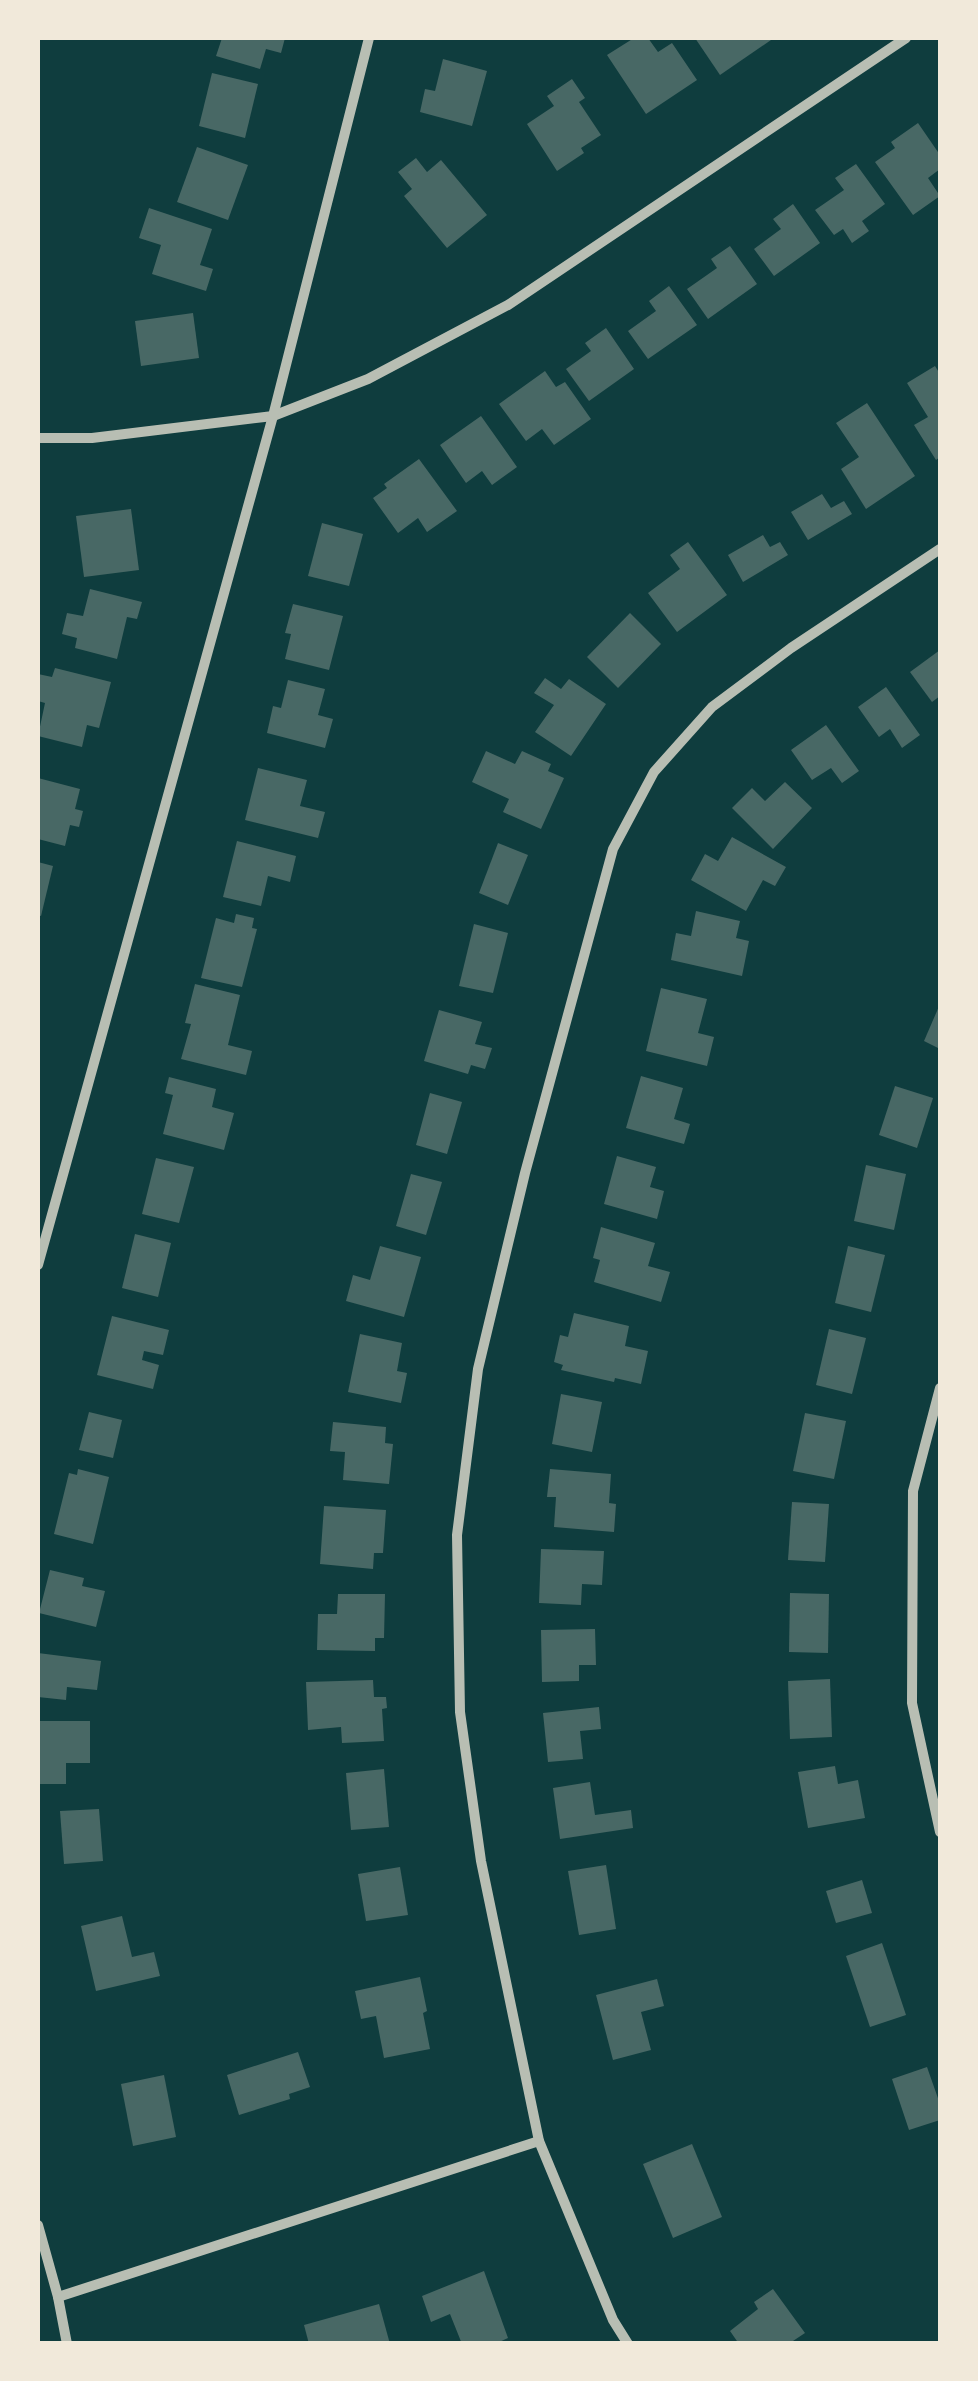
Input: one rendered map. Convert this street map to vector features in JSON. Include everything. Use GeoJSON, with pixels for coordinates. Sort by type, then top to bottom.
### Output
{"type":"FeatureCollection","features":[{"type":"Feature","properties":{"kind":"street"},"geometry":{"type":"LineString","coordinates":[[38,1265],[273,416],[369,38]]}},
{"type":"Feature","properties":{"kind":"street"},"geometry":{"type":"LineString","coordinates":[[38,438],[92,438],[273,416],[368,378],[508,305],[906,38]]}},
{"type":"Feature","properties":{"kind":"street"},"geometry":{"type":"LineString","coordinates":[[628,2344],[613,2320],[540,2141],[481,1862],[460,1712],[458,1536],[478,1369],[525,1173],[613,849],[654,772],[712,707],[791,648],[940,549]]}},
{"type":"Feature","properties":{"kind":"street"},"geometry":{"type":"LineString","coordinates":[[940,1388],[913,1491],[912,1703],[940,1832]]}},
{"type":"Feature","properties":{"kind":"street"},"geometry":{"type":"LineString","coordinates":[[58,2297],[540,2141]]}},
{"type":"Feature","properties":{"kind":"street"},"geometry":{"type":"LineString","coordinates":[[38,2225],[67,2344]]}},
{"type":"Feature","properties":{"kind":"building"},"geometry":{"type":"Polygon","coordinates":[[[222,38],[285,38],[281,53],[266,49],[260,69],[216,56],[222,38]]]}},
{"type":"Feature","properties":{"kind":"building"},"geometry":{"type":"Polygon","coordinates":[[[634,38],[648,38],[658,52],[672,43],[697,80],[646,114],[607,55],[634,38]]]}},
{"type":"Feature","properties":{"kind":"building"},"geometry":{"type":"Polygon","coordinates":[[[695,38],[770,38],[771,40],[720,75],[695,38]]]}},
{"type":"Feature","properties":{"kind":"building"},"geometry":{"type":"Polygon","coordinates":[[[443,59],[487,71],[472,126],[420,112],[425,89],[435,91],[443,59]]]}},
{"type":"Feature","properties":{"kind":"building"},"geometry":{"type":"Polygon","coordinates":[[[212,73],[258,84],[245,138],[199,126],[212,73]]]}},
{"type":"Feature","properties":{"kind":"building"},"geometry":{"type":"Polygon","coordinates":[[[572,79],[585,98],[579,102],[601,135],[581,148],[584,153],[557,171],[527,124],[554,106],[547,96],[572,79]]]}},
{"type":"Feature","properties":{"kind":"building"},"geometry":{"type":"Polygon","coordinates":[[[918,123],[940,155],[940,169],[928,178],[940,196],[913,215],[875,162],[895,148],[891,142],[918,123]]]}},
{"type":"Feature","properties":{"kind":"building"},"geometry":{"type":"Polygon","coordinates":[[[197,147],[248,165],[228,220],[177,202],[197,147]]]}},
{"type":"Feature","properties":{"kind":"building"},"geometry":{"type":"Polygon","coordinates":[[[416,158],[427,172],[441,160],[487,215],[447,248],[404,196],[412,189],[398,172],[416,158]]]}},
{"type":"Feature","properties":{"kind":"building"},"geometry":{"type":"Polygon","coordinates":[[[856,164],[885,204],[862,221],[869,231],[852,243],[843,229],[834,235],[815,210],[844,190],[835,178],[856,164]]]}},
{"type":"Feature","properties":{"kind":"building"},"geometry":{"type":"Polygon","coordinates":[[[793,204],[820,243],[774,276],[754,249],[781,229],[773,219],[793,204]]]}},
{"type":"Feature","properties":{"kind":"building"},"geometry":{"type":"Polygon","coordinates":[[[149,208],[212,229],[200,265],[213,269],[206,291],[152,274],[161,245],[139,238],[149,208]]]}},
{"type":"Feature","properties":{"kind":"building"},"geometry":{"type":"Polygon","coordinates":[[[730,246],[757,284],[708,319],[687,289],[717,268],[711,259],[730,246]]]}},
{"type":"Feature","properties":{"kind":"building"},"geometry":{"type":"Polygon","coordinates":[[[669,286],[697,325],[648,359],[628,331],[656,311],[649,301],[669,286]]]}},
{"type":"Feature","properties":{"kind":"building"},"geometry":{"type":"Polygon","coordinates":[[[193,313],[199,358],[141,366],[135,321],[193,313]]]}},
{"type":"Feature","properties":{"kind":"building"},"geometry":{"type":"Polygon","coordinates":[[[606,328],[634,369],[589,401],[566,369],[591,351],[585,343],[606,328]]]}},
{"type":"Feature","properties":{"kind":"building"},"geometry":{"type":"Polygon","coordinates":[[[935,366],[940,374],[940,457],[936,460],[914,425],[928,417],[907,383],[935,366]]]}},
{"type":"Feature","properties":{"kind":"building"},"geometry":{"type":"Polygon","coordinates":[[[545,371],[556,387],[565,382],[591,419],[554,445],[542,429],[526,441],[499,404],[545,371]]]}},
{"type":"Feature","properties":{"kind":"building"},"geometry":{"type":"Polygon","coordinates":[[[867,403],[915,476],[866,509],[841,469],[859,457],[836,423],[867,403]]]}},
{"type":"Feature","properties":{"kind":"building"},"geometry":{"type":"Polygon","coordinates":[[[481,416],[517,467],[492,485],[482,471],[466,483],[440,445],[481,416]]]}},
{"type":"Feature","properties":{"kind":"building"},"geometry":{"type":"Polygon","coordinates":[[[419,459],[457,511],[427,532],[418,518],[398,533],[373,498],[387,488],[384,484],[419,459]]]}},
{"type":"Feature","properties":{"kind":"building"},"geometry":{"type":"Polygon","coordinates":[[[822,494],[831,508],[844,501],[852,514],[808,540],[791,512],[822,494]]]}},
{"type":"Feature","properties":{"kind":"building"},"geometry":{"type":"Polygon","coordinates":[[[131,509],[139,570],[84,577],[76,516],[131,509]]]}},
{"type":"Feature","properties":{"kind":"building"},"geometry":{"type":"Polygon","coordinates":[[[322,523],[363,534],[349,586],[308,576],[322,523]]]}},
{"type":"Feature","properties":{"kind":"building"},"geometry":{"type":"Polygon","coordinates":[[[763,535],[770,547],[780,542],[788,555],[743,582],[728,555],[763,535]]]}},
{"type":"Feature","properties":{"kind":"building"},"geometry":{"type":"Polygon","coordinates":[[[688,542],[727,595],[677,632],[648,593],[680,569],[670,555],[688,542]]]}},
{"type":"Feature","properties":{"kind":"building"},"geometry":{"type":"Polygon","coordinates":[[[90,589],[142,602],[137,619],[127,617],[117,659],[75,648],[77,638],[62,634],[67,613],[83,616],[90,589]]]}},
{"type":"Feature","properties":{"kind":"building"},"geometry":{"type":"Polygon","coordinates":[[[293,604],[343,616],[329,670],[285,659],[291,634],[285,633],[293,604]]]}},
{"type":"Feature","properties":{"kind":"building"},"geometry":{"type":"Polygon","coordinates":[[[630,613],[661,644],[618,688],[587,657],[630,613]]]}},
{"type":"Feature","properties":{"kind":"building"},"geometry":{"type":"Polygon","coordinates":[[[940,650],[940,696],[932,702],[910,672],[940,650]]]}},
{"type":"Feature","properties":{"kind":"building"},"geometry":{"type":"Polygon","coordinates":[[[55,668],[111,682],[99,728],[87,725],[82,747],[38,736],[45,703],[38,701],[38,674],[52,677],[55,668]]]}},
{"type":"Feature","properties":{"kind":"building"},"geometry":{"type":"Polygon","coordinates":[[[545,678],[561,689],[569,679],[606,704],[571,756],[535,732],[554,705],[534,693],[545,678]]]}},
{"type":"Feature","properties":{"kind":"building"},"geometry":{"type":"Polygon","coordinates":[[[288,680],[325,689],[318,715],[333,719],[325,748],[267,733],[273,706],[281,708],[288,680]]]}},
{"type":"Feature","properties":{"kind":"building"},"geometry":{"type":"Polygon","coordinates":[[[886,687],[920,735],[902,748],[890,729],[879,737],[858,707],[886,687]]]}},
{"type":"Feature","properties":{"kind":"building"},"geometry":{"type":"Polygon","coordinates":[[[826,725],[859,771],[842,783],[831,768],[812,780],[791,750],[826,725]]]}},
{"type":"Feature","properties":{"kind":"building"},"geometry":{"type":"Polygon","coordinates":[[[486,751],[515,764],[522,751],[551,764],[548,771],[564,778],[541,829],[503,812],[509,799],[472,782],[486,751]]]}},
{"type":"Feature","properties":{"kind":"building"},"geometry":{"type":"Polygon","coordinates":[[[258,768],[307,780],[300,806],[325,812],[318,838],[245,820],[258,768]]]}},
{"type":"Feature","properties":{"kind":"building"},"geometry":{"type":"Polygon","coordinates":[[[38,778],[80,789],[75,809],[83,811],[79,827],[70,825],[65,846],[38,839],[38,778]]]}},
{"type":"Feature","properties":{"kind":"building"},"geometry":{"type":"Polygon","coordinates":[[[785,782],[812,808],[773,849],[732,808],[752,788],[765,801],[785,782]]]}},
{"type":"Feature","properties":{"kind":"building"},"geometry":{"type":"Polygon","coordinates":[[[732,837],[786,867],[775,886],[763,880],[746,911],[691,880],[705,854],[718,861],[732,837]]]}},
{"type":"Feature","properties":{"kind":"building"},"geometry":{"type":"Polygon","coordinates":[[[237,841],[296,856],[290,882],[268,876],[261,906],[223,897],[237,841]]]}},
{"type":"Feature","properties":{"kind":"building"},"geometry":{"type":"Polygon","coordinates":[[[498,843],[528,855],[508,905],[479,893],[498,843]]]}},
{"type":"Feature","properties":{"kind":"building"},"geometry":{"type":"Polygon","coordinates":[[[38,862],[53,866],[41,916],[38,915],[38,862]]]}},
{"type":"Feature","properties":{"kind":"building"},"geometry":{"type":"Polygon","coordinates":[[[696,911],[740,921],[736,938],[749,941],[742,976],[671,960],[676,933],[691,936],[696,911]]]}},
{"type":"Feature","properties":{"kind":"building"},"geometry":{"type":"Polygon","coordinates":[[[236,914],[254,918],[252,928],[257,929],[242,987],[201,978],[216,918],[234,923],[236,914]]]}},
{"type":"Feature","properties":{"kind":"building"},"geometry":{"type":"Polygon","coordinates":[[[474,924],[508,933],[493,993],[459,986],[474,924]]]}},
{"type":"Feature","properties":{"kind":"building"},"geometry":{"type":"Polygon","coordinates":[[[195,984],[240,995],[228,1045],[252,1051],[246,1075],[181,1059],[191,1024],[185,1023],[195,984]]]}},
{"type":"Feature","properties":{"kind":"building"},"geometry":{"type":"Polygon","coordinates":[[[661,988],[707,999],[698,1033],[714,1037],[707,1066],[646,1051],[661,988]]]}},
{"type":"Feature","properties":{"kind":"building"},"geometry":{"type":"Polygon","coordinates":[[[940,1004],[940,1049],[924,1041],[940,1004]]]}},
{"type":"Feature","properties":{"kind":"building"},"geometry":{"type":"Polygon","coordinates":[[[439,1010],[482,1022],[475,1044],[492,1048],[485,1069],[471,1065],[468,1074],[424,1061],[439,1010]]]}},
{"type":"Feature","properties":{"kind":"building"},"geometry":{"type":"Polygon","coordinates":[[[641,1076],[683,1088],[674,1119],[690,1124],[684,1144],[626,1128],[641,1076]]]}},
{"type":"Feature","properties":{"kind":"building"},"geometry":{"type":"Polygon","coordinates":[[[169,1077],[216,1089],[212,1107],[234,1113],[224,1150],[163,1134],[173,1095],[165,1093],[169,1077]]]}},
{"type":"Feature","properties":{"kind":"building"},"geometry":{"type":"Polygon","coordinates":[[[895,1086],[933,1098],[917,1148],[879,1135],[895,1086]]]}},
{"type":"Feature","properties":{"kind":"building"},"geometry":{"type":"Polygon","coordinates":[[[430,1093],[462,1102],[447,1154],[416,1145],[430,1093]]]}},
{"type":"Feature","properties":{"kind":"building"},"geometry":{"type":"Polygon","coordinates":[[[617,1156],[656,1167],[650,1187],[664,1191],[657,1219],[604,1204],[617,1156]]]}},
{"type":"Feature","properties":{"kind":"building"},"geometry":{"type":"Polygon","coordinates":[[[156,1158],[194,1167],[179,1223],[142,1214],[156,1158]]]}},
{"type":"Feature","properties":{"kind":"building"},"geometry":{"type":"Polygon","coordinates":[[[866,1165],[906,1174],[894,1230],[854,1221],[866,1165]]]}},
{"type":"Feature","properties":{"kind":"building"},"geometry":{"type":"Polygon","coordinates":[[[411,1174],[442,1182],[426,1235],[396,1226],[411,1174]]]}},
{"type":"Feature","properties":{"kind":"building"},"geometry":{"type":"Polygon","coordinates":[[[601,1227],[655,1243],[648,1266],[670,1272],[661,1302],[594,1282],[600,1260],[593,1258],[601,1227]]]}},
{"type":"Feature","properties":{"kind":"building"},"geometry":{"type":"Polygon","coordinates":[[[135,1234],[171,1243],[158,1297],[122,1288],[135,1234]]]}},
{"type":"Feature","properties":{"kind":"building"},"geometry":{"type":"Polygon","coordinates":[[[380,1246],[421,1257],[404,1317],[346,1301],[353,1275],[370,1280],[380,1246]]]}},
{"type":"Feature","properties":{"kind":"building"},"geometry":{"type":"Polygon","coordinates":[[[848,1246],[885,1255],[871,1312],[835,1303],[848,1246]]]}},
{"type":"Feature","properties":{"kind":"building"},"geometry":{"type":"Polygon","coordinates":[[[574,1313],[629,1326],[625,1346],[648,1351],[641,1384],[561,1370],[563,1365],[554,1362],[560,1335],[568,1337],[574,1313]]]}},
{"type":"Feature","properties":{"kind":"building"},"geometry":{"type":"Polygon","coordinates":[[[112,1316],[169,1330],[163,1355],[144,1351],[142,1360],[159,1365],[153,1389],[97,1375],[112,1316]]]}},
{"type":"Feature","properties":{"kind":"building"},"geometry":{"type":"Polygon","coordinates":[[[829,1329],[866,1338],[852,1394],[816,1385],[829,1329]]]}},
{"type":"Feature","properties":{"kind":"building"},"geometry":{"type":"Polygon","coordinates":[[[360,1334],[402,1343],[397,1371],[407,1373],[401,1403],[348,1392],[360,1334]]]}},
{"type":"Feature","properties":{"kind":"building"},"geometry":{"type":"Polygon","coordinates":[[[561,1394],[602,1402],[592,1452],[552,1444],[561,1394]]]}},
{"type":"Feature","properties":{"kind":"building"},"geometry":{"type":"Polygon","coordinates":[[[89,1412],[122,1420],[113,1458],[79,1450],[89,1412]]]}},
{"type":"Feature","properties":{"kind":"building"},"geometry":{"type":"Polygon","coordinates":[[[805,1413],[846,1421],[834,1479],[793,1471],[805,1413]]]}},
{"type":"Feature","properties":{"kind":"building"},"geometry":{"type":"Polygon","coordinates":[[[333,1422],[386,1427],[385,1443],[393,1444],[389,1484],[343,1480],[345,1452],[330,1451],[333,1422]]]}},
{"type":"Feature","properties":{"kind":"building"},"geometry":{"type":"Polygon","coordinates":[[[78,1469],[109,1477],[93,1544],[54,1534],[69,1473],[77,1475],[78,1469]]]}},
{"type":"Feature","properties":{"kind":"building"},"geometry":{"type":"Polygon","coordinates":[[[550,1469],[611,1474],[609,1503],[616,1504],[614,1532],[554,1527],[556,1497],[547,1497],[550,1469]]]}},
{"type":"Feature","properties":{"kind":"building"},"geometry":{"type":"Polygon","coordinates":[[[792,1502],[829,1504],[825,1562],[788,1560],[792,1502]]]}},
{"type":"Feature","properties":{"kind":"building"},"geometry":{"type":"Polygon","coordinates":[[[324,1506],[386,1510],[383,1553],[374,1553],[373,1569],[320,1564],[324,1506]]]}},
{"type":"Feature","properties":{"kind":"building"},"geometry":{"type":"Polygon","coordinates":[[[541,1549],[604,1551],[602,1585],[582,1584],[581,1605],[539,1603],[541,1549]]]}},
{"type":"Feature","properties":{"kind":"building"},"geometry":{"type":"Polygon","coordinates":[[[50,1570],[84,1578],[82,1586],[105,1591],[96,1627],[39,1613],[50,1570]]]}},
{"type":"Feature","properties":{"kind":"building"},"geometry":{"type":"Polygon","coordinates":[[[790,1593],[829,1594],[828,1653],[789,1652],[790,1593]]]}},
{"type":"Feature","properties":{"kind":"building"},"geometry":{"type":"Polygon","coordinates":[[[338,1594],[385,1594],[384,1638],[375,1638],[375,1651],[317,1650],[318,1614],[337,1614],[338,1594]]]}},
{"type":"Feature","properties":{"kind":"building"},"geometry":{"type":"Polygon","coordinates":[[[595,1629],[596,1665],[579,1665],[579,1681],[542,1682],[541,1630],[595,1629]]]}},
{"type":"Feature","properties":{"kind":"building"},"geometry":{"type":"Polygon","coordinates":[[[38,1653],[101,1661],[97,1690],[67,1687],[66,1700],[38,1697],[38,1653]]]}},
{"type":"Feature","properties":{"kind":"building"},"geometry":{"type":"Polygon","coordinates":[[[830,1679],[832,1737],[790,1739],[788,1681],[830,1679]]]}},
{"type":"Feature","properties":{"kind":"building"},"geometry":{"type":"Polygon","coordinates":[[[373,1680],[374,1697],[386,1697],[387,1708],[382,1709],[384,1741],[342,1743],[341,1727],[308,1730],[306,1682],[373,1680]]]}},
{"type":"Feature","properties":{"kind":"building"},"geometry":{"type":"Polygon","coordinates":[[[599,1707],[601,1729],[580,1731],[583,1759],[548,1762],[543,1713],[599,1707]]]}},
{"type":"Feature","properties":{"kind":"building"},"geometry":{"type":"Polygon","coordinates":[[[38,1721],[90,1721],[90,1763],[66,1763],[66,1784],[38,1784],[38,1721]]]}},
{"type":"Feature","properties":{"kind":"building"},"geometry":{"type":"Polygon","coordinates":[[[835,1766],[838,1784],[858,1780],[865,1818],[808,1828],[798,1772],[835,1766]]]}},
{"type":"Feature","properties":{"kind":"building"},"geometry":{"type":"Polygon","coordinates":[[[384,1769],[389,1827],[351,1830],[346,1773],[384,1769]]]}},
{"type":"Feature","properties":{"kind":"building"},"geometry":{"type":"Polygon","coordinates":[[[590,1782],[595,1815],[631,1810],[633,1828],[560,1839],[553,1788],[590,1782]]]}},
{"type":"Feature","properties":{"kind":"building"},"geometry":{"type":"Polygon","coordinates":[[[99,1809],[103,1861],[64,1864],[60,1811],[99,1809]]]}},
{"type":"Feature","properties":{"kind":"building"},"geometry":{"type":"Polygon","coordinates":[[[606,1865],[616,1929],[579,1935],[568,1871],[606,1865]]]}},
{"type":"Feature","properties":{"kind":"building"},"geometry":{"type":"Polygon","coordinates":[[[400,1867],[408,1915],[366,1921],[358,1874],[400,1867]]]}},
{"type":"Feature","properties":{"kind":"building"},"geometry":{"type":"Polygon","coordinates":[[[862,1880],[872,1913],[836,1923],[826,1891],[862,1880]]]}},
{"type":"Feature","properties":{"kind":"building"},"geometry":{"type":"Polygon","coordinates":[[[122,1916],[132,1957],[154,1952],[160,1976],[96,1991],[81,1926],[122,1916]]]}},
{"type":"Feature","properties":{"kind":"building"},"geometry":{"type":"Polygon","coordinates":[[[882,1943],[906,2015],[870,2027],[846,1956],[882,1943]]]}},
{"type":"Feature","properties":{"kind":"building"},"geometry":{"type":"Polygon","coordinates":[[[420,1977],[430,2049],[384,2058],[376,2016],[361,2019],[355,1991],[420,1977]]]}},
{"type":"Feature","properties":{"kind":"building"},"geometry":{"type":"Polygon","coordinates":[[[657,1979],[664,2006],[641,2012],[651,2050],[613,2060],[596,1995],[657,1979]]]}},
{"type":"Feature","properties":{"kind":"building"},"geometry":{"type":"Polygon","coordinates":[[[298,2052],[310,2087],[289,2094],[290,2099],[239,2115],[227,2075],[298,2052]]]}},
{"type":"Feature","properties":{"kind":"building"},"geometry":{"type":"Polygon","coordinates":[[[927,2067],[940,2104],[940,2120],[909,2130],[892,2079],[927,2067]]]}},
{"type":"Feature","properties":{"kind":"building"},"geometry":{"type":"Polygon","coordinates":[[[164,2075],[176,2137],[133,2146],[121,2084],[164,2075]]]}},
{"type":"Feature","properties":{"kind":"building"},"geometry":{"type":"Polygon","coordinates":[[[692,2144],[722,2217],[673,2238],[643,2164],[692,2144]]]}},
{"type":"Feature","properties":{"kind":"building"},"geometry":{"type":"Polygon","coordinates":[[[484,2271],[508,2338],[495,2344],[462,2344],[450,2314],[431,2322],[422,2296],[484,2271]]]}},
{"type":"Feature","properties":{"kind":"building"},"geometry":{"type":"Polygon","coordinates":[[[773,2289],[805,2333],[793,2341],[795,2344],[739,2344],[730,2331],[758,2309],[754,2302],[773,2289]]]}},
{"type":"Feature","properties":{"kind":"building"},"geometry":{"type":"Polygon","coordinates":[[[379,2304],[390,2344],[309,2344],[304,2325],[379,2304]]]}}]}
